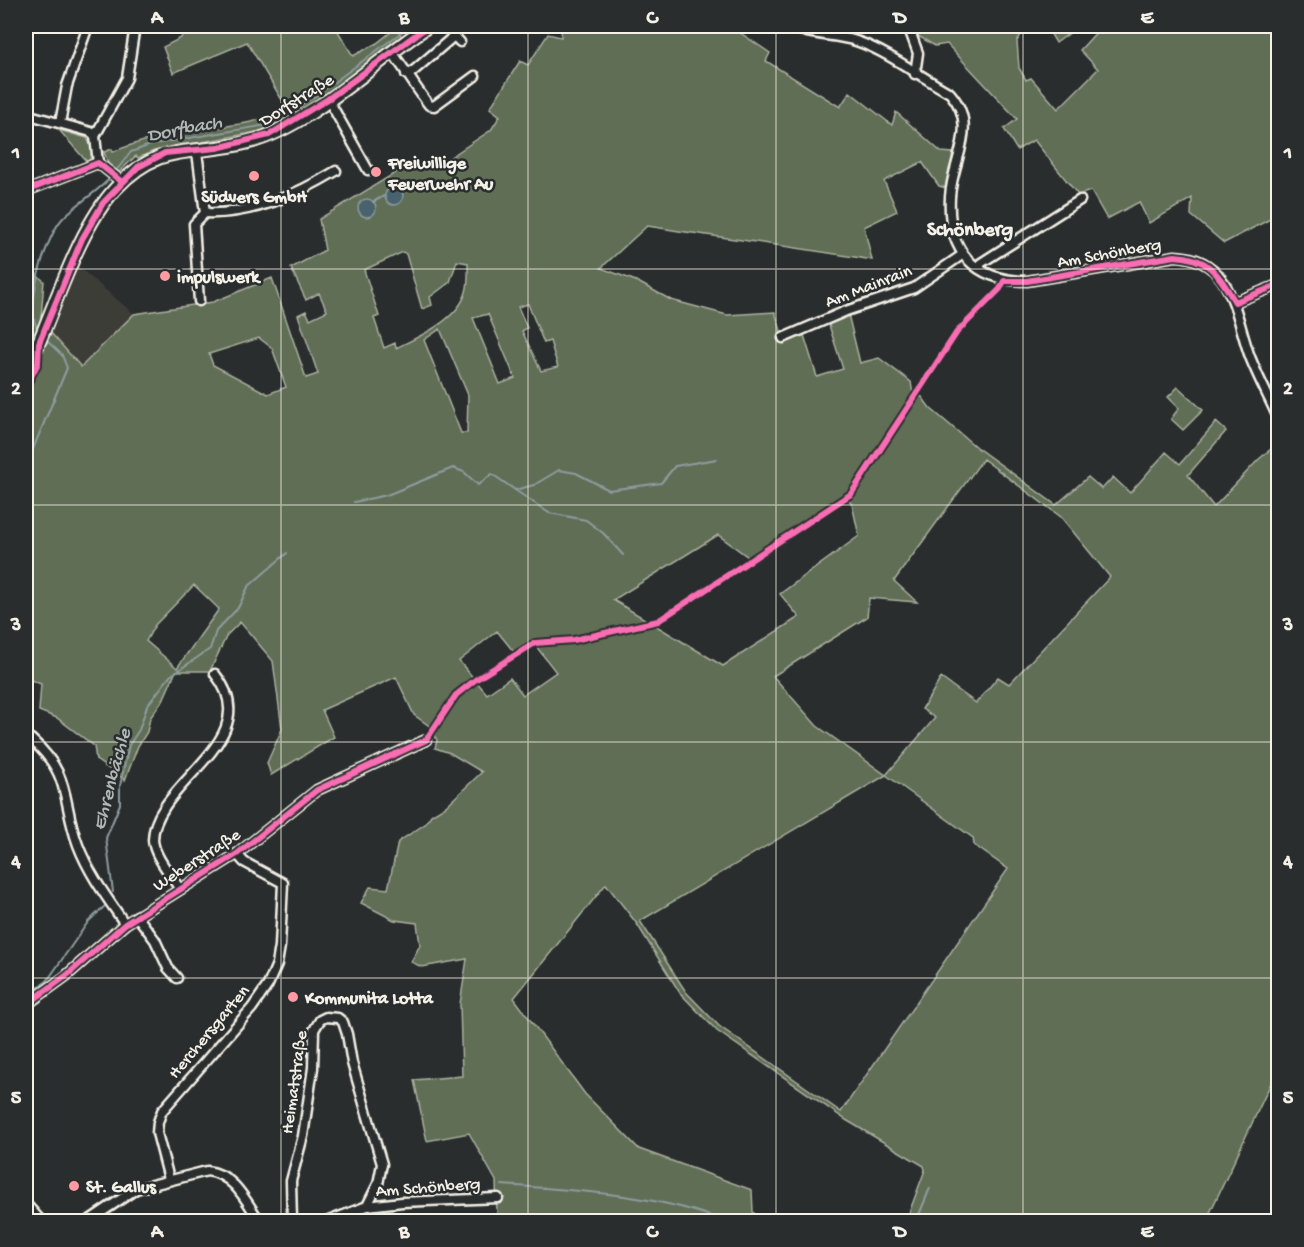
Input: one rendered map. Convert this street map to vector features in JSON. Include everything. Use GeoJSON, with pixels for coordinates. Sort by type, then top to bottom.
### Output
{"type":"FeatureCollection","features":[{"type":"Feature","properties":{"kind":"main road","name":"Dorfstraße"},"geometry":{"type":"LineString","coordinates":[[28,366],[82,239],[103,203],[123,179],[193,152],[245,143],[269,135],[328,99],[428,26]]}},
{"type":"Feature","properties":{"kind":"street"},"geometry":{"type":"LineString","coordinates":[[60,123],[67,86],[88,26]]}},
{"type":"Feature","properties":{"kind":"street"},"geometry":{"type":"LineString","coordinates":[[123,179],[98,163],[95,136],[127,78],[135,26]]}},
{"type":"Feature","properties":{"kind":"street"},"geometry":{"type":"LineString","coordinates":[[789,26],[800,31],[856,41],[878,51],[950,93],[963,112],[963,134],[950,197],[954,236],[962,255]]}},
{"type":"Feature","properties":{"kind":"street"},"geometry":{"type":"LineString","coordinates":[[908,26],[918,53],[915,74]]}},
{"type":"Feature","properties":{"kind":"street"},"geometry":{"type":"LineString","coordinates":[[406,74],[411,73],[454,36],[460,42]]}},
{"type":"Feature","properties":{"kind":"street"},"geometry":{"type":"LineString","coordinates":[[391,51],[429,105],[434,106],[475,76]]}},
{"type":"Feature","properties":{"kind":"street"},"geometry":{"type":"LineString","coordinates":[[328,99],[368,170]]}},
{"type":"Feature","properties":{"kind":"street"},"geometry":{"type":"LineString","coordinates":[[26,114],[95,136]]}},
{"type":"Feature","properties":{"kind":"street"},"geometry":{"type":"LineString","coordinates":[[193,152],[205,213]]}},
{"type":"Feature","properties":{"kind":"street"},"geometry":{"type":"LineString","coordinates":[[26,191],[98,163]]}},
{"type":"Feature","properties":{"kind":"street"},"geometry":{"type":"LineString","coordinates":[[199,301],[194,224],[205,213],[226,214],[299,193],[336,171]]}},
{"type":"Feature","properties":{"kind":"street"},"geometry":{"type":"LineString","coordinates":[[979,268],[981,263],[1080,200]]}},
{"type":"Feature","properties":{"kind":"street","name":"Am Schönberg"},"geometry":{"type":"LineString","coordinates":[[962,255],[979,268],[1004,281],[1027,282],[1133,262],[1191,257],[1213,269],[1234,302],[1249,355],[1278,418]]}},
{"type":"Feature","properties":{"kind":"street","name":"Am Mainrain"},"geometry":{"type":"LineString","coordinates":[[783,338],[846,311],[914,288],[962,255]]}},
{"type":"Feature","properties":{"kind":"street"},"geometry":{"type":"LineString","coordinates":[[1234,302],[1278,285]]}},
{"type":"Feature","properties":{"kind":"street"},"geometry":{"type":"LineString","coordinates":[[179,888],[153,842],[155,829],[171,800],[210,753],[226,728],[229,701],[224,684],[215,674]]}},
{"type":"Feature","properties":{"kind":"street"},"geometry":{"type":"LineString","coordinates":[[26,755],[31,739],[43,749],[62,776],[81,852],[89,872],[125,924]]}},
{"type":"Feature","properties":{"kind":"street","name":"Weberstraße"},"geometry":{"type":"LineString","coordinates":[[26,1005],[66,976],[125,924],[179,888],[237,854],[317,790],[426,740]]}},
{"type":"Feature","properties":{"kind":"street","name":"Herchersgarten"},"geometry":{"type":"LineString","coordinates":[[169,1179],[157,1133],[162,1110],[252,1008],[268,986],[277,964],[283,883],[244,862],[237,854]]}},
{"type":"Feature","properties":{"kind":"street"},"geometry":{"type":"LineString","coordinates":[[137,916],[155,940],[168,968],[177,978]]}},
{"type":"Feature","properties":{"kind":"street","name":"Heimatstraße"},"geometry":{"type":"LineString","coordinates":[[292,1221],[291,1181],[303,1136],[312,1079],[314,1030],[320,1020],[326,1017],[338,1018],[343,1022],[352,1063],[382,1164],[378,1184],[367,1206]]}},
{"type":"Feature","properties":{"kind":"street"},"geometry":{"type":"LineString","coordinates":[[87,1221],[125,1194],[169,1179],[207,1171],[219,1173],[231,1180],[260,1221]]}},
{"type":"Feature","properties":{"kind":"street","name":"Am Schönberg"},"geometry":{"type":"LineString","coordinates":[[326,1221],[367,1206],[402,1202],[498,1198]]}},
{"type":"Feature","properties":{"kind":"street"},"geometry":{"type":"LineString","coordinates":[[26,1204],[42,1221]]}},
{"type":"Feature","properties":{"kind":"shaded area"},"geometry":{"type":"Polygon","coordinates":[[[75,264],[134,314],[81,367],[51,333],[75,264]]]}},
{"type":"Feature","properties":{"kind":"green space"},"geometry":{"type":"Polygon","coordinates":[[[184,26],[339,26],[336,28],[353,56],[377,43],[396,28],[402,37],[325,94],[267,130],[154,151],[138,158],[136,156],[119,172],[109,166],[104,152],[112,149],[113,152],[168,135],[256,121],[287,108],[247,42],[173,73],[163,47],[181,38],[186,28],[184,26]]]}},
{"type":"Feature","properties":{"kind":"green space"},"geometry":{"type":"Polygon","coordinates":[[[562,26],[730,26],[770,53],[766,61],[840,107],[850,92],[892,125],[896,112],[941,152],[953,153],[946,188],[939,186],[922,162],[884,181],[897,211],[864,227],[872,260],[647,226],[601,268],[636,281],[671,300],[727,315],[775,312],[783,337],[803,332],[817,377],[843,369],[828,322],[848,314],[860,363],[879,358],[911,382],[913,395],[922,397],[930,408],[976,447],[1056,505],[1088,477],[1102,489],[1113,477],[1130,493],[1166,452],[1180,464],[1216,422],[1226,431],[1188,475],[1214,507],[1258,460],[1278,443],[1278,1068],[1206,1221],[906,1221],[925,1170],[924,1166],[846,1120],[717,1031],[680,993],[637,924],[606,884],[514,998],[585,1094],[639,1149],[752,1190],[753,1212],[762,1221],[720,1219],[719,1222],[492,1221],[497,1218],[496,1181],[469,1133],[427,1141],[414,1080],[462,1076],[460,1004],[467,959],[422,967],[411,962],[420,945],[417,923],[394,920],[361,903],[370,887],[388,889],[398,842],[425,824],[431,815],[446,806],[482,772],[450,753],[435,748],[437,740],[433,733],[435,730],[414,715],[396,677],[322,710],[334,737],[271,775],[267,763],[282,729],[273,661],[240,622],[227,635],[210,671],[176,671],[163,700],[150,718],[147,732],[138,746],[125,780],[96,760],[94,746],[57,718],[39,711],[41,684],[26,678],[26,356],[39,366],[43,346],[51,333],[81,367],[134,314],[213,302],[272,278],[306,378],[318,374],[298,315],[306,311],[310,319],[327,311],[319,293],[306,300],[291,268],[325,250],[319,219],[405,167],[437,166],[491,130],[500,116],[490,108],[520,61],[528,65],[548,34],[561,37],[562,26]],[[403,252],[364,270],[379,316],[374,318],[384,348],[395,343],[396,348],[427,332],[447,319],[462,302],[468,285],[468,263],[457,261],[450,282],[430,297],[432,305],[422,309],[406,254],[403,252]],[[528,304],[518,307],[527,328],[522,331],[541,371],[558,367],[550,341],[544,343],[528,304]],[[488,314],[473,318],[500,384],[515,378],[488,314]],[[440,329],[424,340],[461,433],[467,433],[468,395],[440,329]],[[259,338],[209,354],[213,365],[268,394],[286,387],[272,348],[259,338]],[[983,459],[894,581],[917,602],[869,598],[867,617],[773,676],[817,726],[886,775],[935,718],[922,709],[941,678],[976,703],[998,677],[1009,684],[1110,577],[1061,517],[983,459]],[[847,500],[755,562],[718,535],[613,600],[723,666],[799,617],[780,594],[859,536],[852,504],[847,500]],[[194,585],[155,625],[146,641],[177,668],[219,609],[194,585]],[[497,631],[459,661],[487,694],[510,678],[523,695],[556,672],[532,641],[514,652],[497,631]],[[886,775],[640,921],[686,992],[719,1026],[841,1112],[1008,869],[974,845],[973,838],[886,775]]]}},
{"type":"Feature","properties":{"kind":"green space"},"geometry":{"type":"Polygon","coordinates":[[[912,26],[1027,26],[1017,41],[1019,68],[1026,80],[1031,78],[1058,109],[1098,69],[1080,50],[1102,26],[1278,26],[1278,219],[1276,216],[1224,243],[1191,215],[1192,198],[1149,223],[1139,202],[1107,219],[1091,191],[1078,195],[1034,140],[1017,150],[1004,129],[1017,119],[947,44],[935,46],[918,36],[912,26]]]}},
{"type":"Feature","properties":{"kind":"green space"},"geometry":{"type":"Polygon","coordinates":[[[1046,26],[1068,26],[1071,32],[1056,43],[1046,26]]]}},
{"type":"Feature","properties":{"kind":"green space"},"geometry":{"type":"Polygon","coordinates":[[[59,130],[87,138],[93,151],[88,163],[59,130]]]}},
{"type":"Feature","properties":{"kind":"green space"},"geometry":{"type":"Polygon","coordinates":[[[28,268],[44,281],[40,329],[26,355],[28,268]]]}},
{"type":"Feature","properties":{"kind":"green space"},"geometry":{"type":"Polygon","coordinates":[[[1178,387],[1203,410],[1183,430],[1171,419],[1179,408],[1168,397],[1178,387]]]}},
{"type":"Feature","properties":{"kind":"water"},"geometry":{"type":"Polygon","coordinates":[[[394,187],[402,192],[403,196],[398,204],[394,205],[386,200],[385,196],[390,188],[394,187]]]}},
{"type":"Feature","properties":{"kind":"water"},"geometry":{"type":"Polygon","coordinates":[[[367,199],[375,204],[376,208],[371,216],[367,217],[359,212],[358,208],[363,200],[367,199]]]}},
{"type":"Feature","properties":{"kind":"waterway","name":"Dorfbach"},"geometry":{"type":"LineString","coordinates":[[115,172],[131,152],[153,144],[267,125],[314,97],[410,26]]}},
{"type":"Feature","properties":{"kind":"waterway","name":"Dorfbach"},"geometry":{"type":"LineString","coordinates":[[39,332],[33,308],[35,292],[43,258],[55,229],[62,219],[112,176]]}},
{"type":"Feature","properties":{"kind":"waterway"},"geometry":{"type":"LineString","coordinates":[[373,202],[384,196]]}},
{"type":"Feature","properties":{"kind":"waterway"},"geometry":{"type":"LineString","coordinates":[[26,330],[33,319]]}},
{"type":"Feature","properties":{"kind":"waterway","name":"Dorfbach"},"geometry":{"type":"LineString","coordinates":[[26,550],[30,456],[67,368],[62,355],[45,339]]}},
{"type":"Feature","properties":{"kind":"waterway","name":"Ehrenbächle"},"geometry":{"type":"LineString","coordinates":[[354,502],[387,495],[453,468],[464,472],[478,485],[492,474],[515,490],[534,485],[559,470],[576,473],[609,490],[661,483],[675,466],[717,459]]}},
{"type":"Feature","properties":{"kind":"waterway"},"geometry":{"type":"LineString","coordinates":[[515,490],[549,513],[586,520],[603,533],[623,555]]}},
{"type":"Feature","properties":{"kind":"waterway","name":"Ehrenbächle"},"geometry":{"type":"LineString","coordinates":[[113,892],[106,838],[120,804],[120,786],[129,745],[139,730],[147,706],[170,676],[210,649],[216,631],[238,608],[248,587],[287,553]]}},
{"type":"Feature","properties":{"kind":"waterway","name":"Ehrenbächle"},"geometry":{"type":"LineString","coordinates":[[28,994],[47,981],[88,922],[106,905]]}},
{"type":"Feature","properties":{"kind":"waterway"},"geometry":{"type":"LineString","coordinates":[[502,1185],[645,1199],[673,1205],[726,1222]]}},
{"type":"Feature","properties":{"kind":"waterway"},"geometry":{"type":"LineString","coordinates":[[916,1222],[930,1188]]}},
{"type":"Feature","properties":{"kind":"cycle path"},"geometry":{"type":"LineString","coordinates":[[26,386],[38,363],[39,343],[82,239],[103,203],[138,167],[165,153],[217,148],[269,135],[328,99],[428,26]]}},
{"type":"Feature","properties":{"kind":"cycle path"},"geometry":{"type":"LineString","coordinates":[[26,191],[98,163],[122,182]]}},
{"type":"Feature","properties":{"kind":"cycle path"},"geometry":{"type":"LineString","coordinates":[[26,1005],[66,976],[125,924],[237,854],[317,790],[426,740],[456,695],[475,680],[535,643],[574,640],[658,621],[851,494],[957,332],[1000,289],[1004,281],[1027,281],[1175,256],[1197,260],[1212,269],[1235,302],[1278,285]]}},
{"type":"Feature","properties":{"kind":"place","name":"Freiwillige Feuerwehr Au"},"geometry":{"type":"Point","coordinates":[376,172]}},
{"type":"Feature","properties":{"kind":"place","name":"Südvers GmbH"},"geometry":{"type":"Point","coordinates":[254,176]}},
{"type":"Feature","properties":{"kind":"place","name":"impulswerk"},"geometry":{"type":"Point","coordinates":[165,276]}},
{"type":"Feature","properties":{"kind":"place","name":"Kommunita Lotta"},"geometry":{"type":"Point","coordinates":[293,997]}},
{"type":"Feature","properties":{"kind":"place","name":"St. Gallus"},"geometry":{"type":"Point","coordinates":[74,1186]}},
{"type":"Feature","properties":{"kind":"district","name":"Schönberg"},"geometry":{"type":"Point","coordinates":[970,228]}}]}
